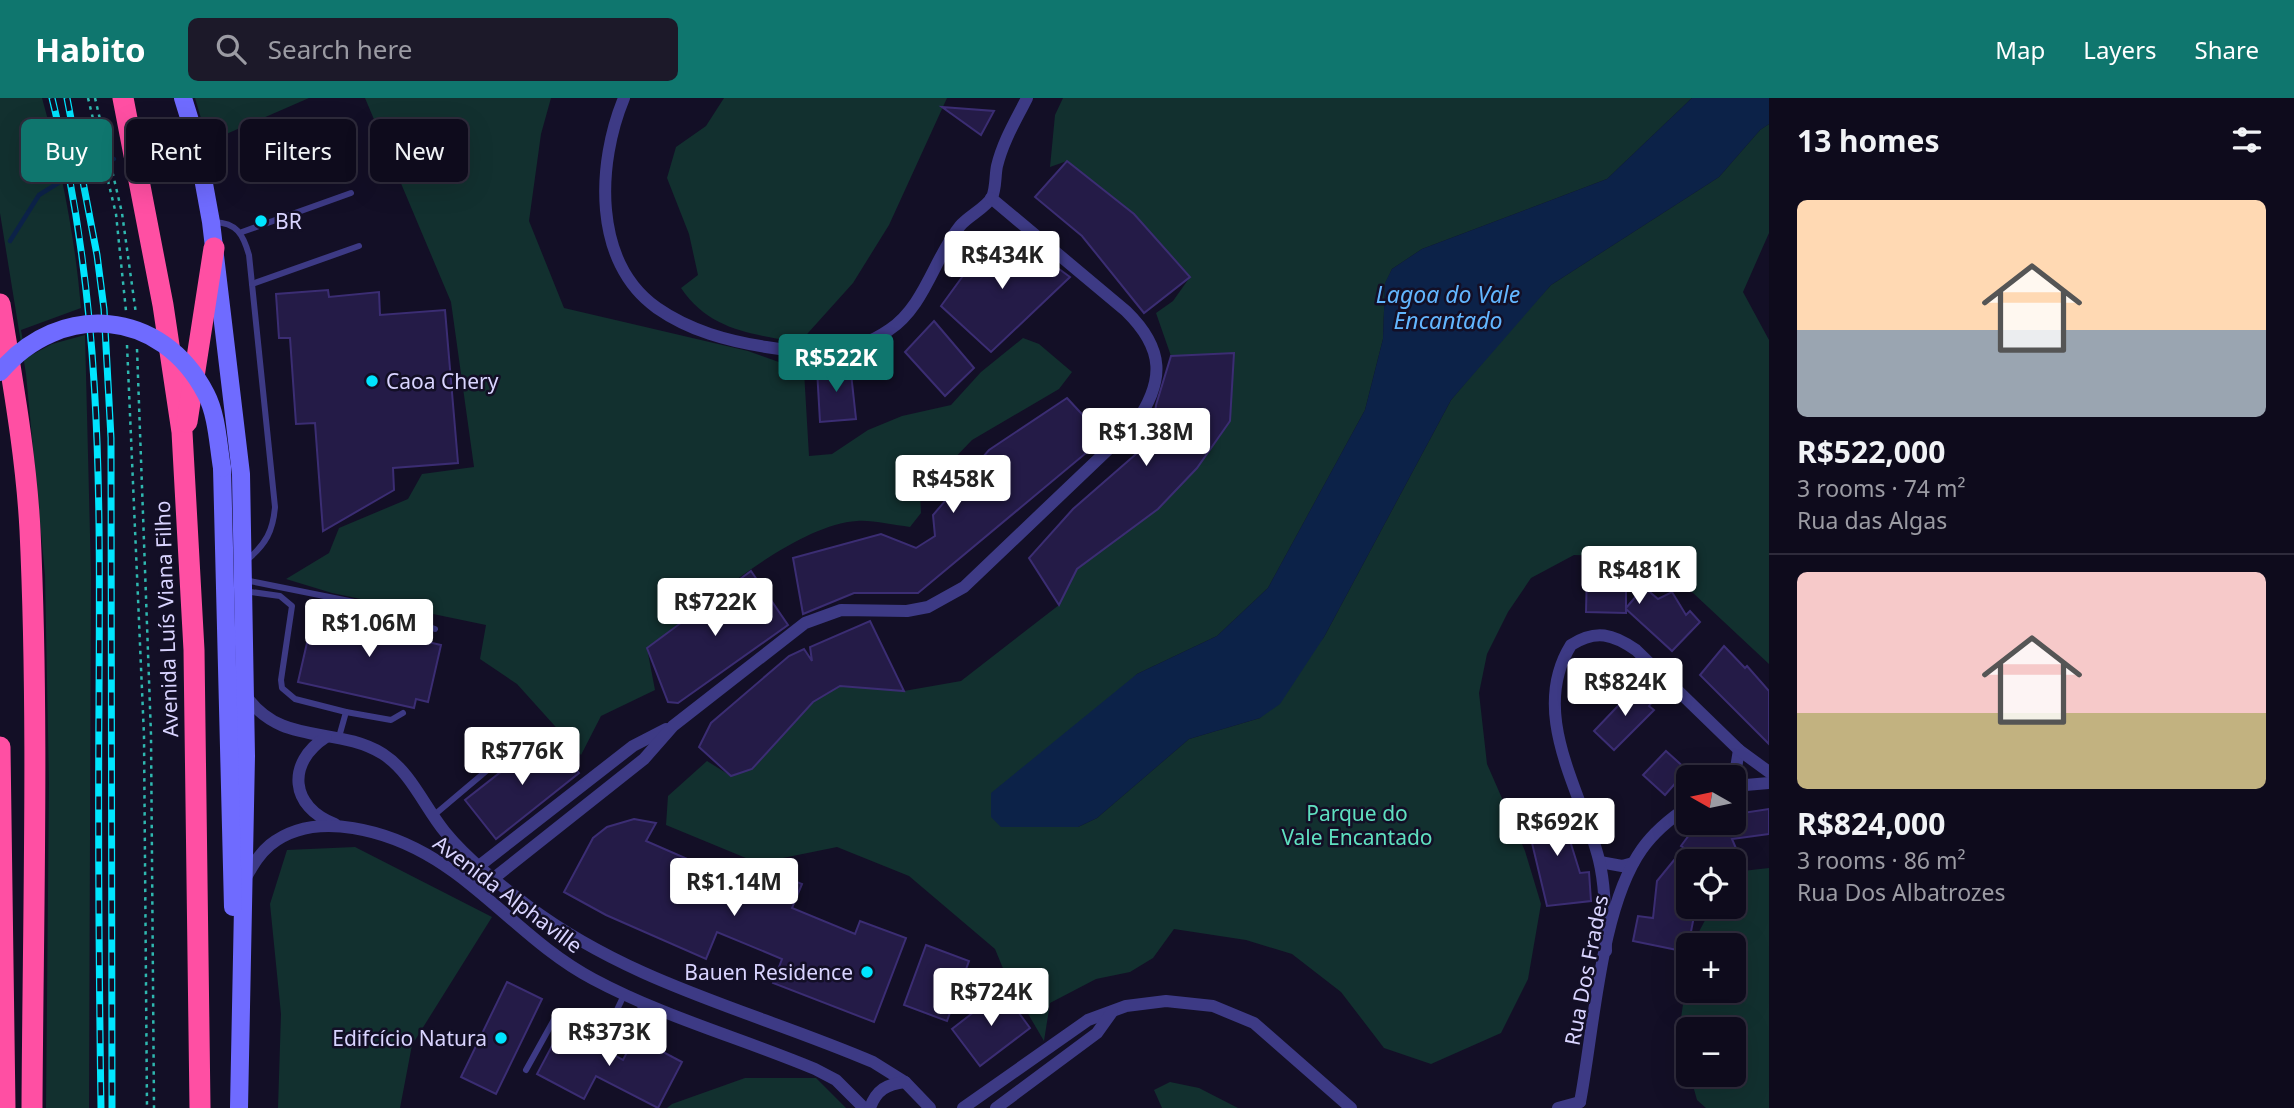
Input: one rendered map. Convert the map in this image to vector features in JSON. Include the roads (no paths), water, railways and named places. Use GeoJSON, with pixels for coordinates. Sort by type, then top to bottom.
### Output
{"type":"FeatureCollection","features":[{"type":"Feature","properties":{"kind":"highway","name":"Avenida Luís Viana Filho"},"geometry":{"type":"LineString","coordinates":[[123,98],[132,132],[163,305],[183,448],[194,650],[200,1108]]}},
{"type":"Feature","properties":{"kind":"highway"},"geometry":{"type":"LineString","coordinates":[[183,448],[215,248]]}},
{"type":"Feature","properties":{"kind":"highway"},"geometry":{"type":"LineString","coordinates":[[0,304],[18,416],[30,528],[33,684],[32,1108]]}},
{"type":"Feature","properties":{"kind":"highway"},"geometry":{"type":"LineString","coordinates":[[0,747],[5,1108]]}},
{"type":"Feature","properties":{"kind":"main road"},"geometry":{"type":"LineString","coordinates":[[183,98],[196,140],[211,222],[241,474],[246,696],[245,879],[239,1108]]}},
{"type":"Feature","properties":{"kind":"main road"},"geometry":{"type":"LineString","coordinates":[[0,372],[16,352],[42,335],[67,326],[104,324],[150,335],[164,344],[182,362],[206,394],[222,468],[232,891],[240,1036]]}},
{"type":"Feature","properties":{"kind":"street"},"geometry":{"type":"LineString","coordinates":[[624,98],[611,139],[606,169],[605,203],[610,234],[620,261],[635,286],[656,307],[707,334],[738,342],[808,352],[832,352],[872,341],[892,329],[907,313],[959,227],[991,198],[1002,149],[1027,98]]}},
{"type":"Feature","properties":{"kind":"street"},"geometry":{"type":"LineString","coordinates":[[479,866],[633,747],[673,726],[805,623],[841,610],[906,611],[928,607],[964,587],[1119,440],[1146,408],[1154,391],[1157,374],[1152,344],[1144,331],[1126,311],[991,198]]}},
{"type":"Feature","properties":{"kind":"street"},"geometry":{"type":"LineString","coordinates":[[1606,951],[1600,862],[1555,723],[1558,675],[1571,646],[1595,634],[1620,639],[1636,650],[1739,750],[1769,772]]}},
{"type":"Feature","properties":{"kind":"street","name":"Avenida Alphaville"},"geometry":{"type":"LineString","coordinates":[[246,696],[256,710],[272,722],[294,731],[369,747],[388,758],[454,843],[479,866],[561,929],[621,964],[850,1052],[905,1082],[930,1108]]}},
{"type":"Feature","properties":{"kind":"street"},"geometry":{"type":"LineString","coordinates":[[494,878],[644,759],[673,726]]}},
{"type":"Feature","properties":{"kind":"street"},"geometry":{"type":"LineString","coordinates":[[332,738],[313,745],[300,764],[298,787],[310,807],[323,819],[340,826]]}},
{"type":"Feature","properties":{"kind":"street"},"geometry":{"type":"LineString","coordinates":[[1736,765],[1739,750]]}},
{"type":"Feature","properties":{"kind":"street"},"geometry":{"type":"LineString","coordinates":[[596,775],[607,789]]}},
{"type":"Feature","properties":{"kind":"street"},"geometry":{"type":"LineString","coordinates":[[1746,785],[1769,783]]}},
{"type":"Feature","properties":{"kind":"street","name":"Rua Dos Frades"},"geometry":{"type":"LineString","coordinates":[[1558,1108],[1583,1105],[1606,951],[1622,890],[1642,848],[1676,815]]}},
{"type":"Feature","properties":{"kind":"street","name":"Avenida Alphaville"},"geometry":{"type":"LineString","coordinates":[[245,879],[258,858],[284,837],[311,828],[340,826],[397,842],[436,860],[559,960],[624,995],[815,1069],[836,1080],[864,1108]]}},
{"type":"Feature","properties":{"kind":"street","name":"Rua Dos Frades"},"geometry":{"type":"LineString","coordinates":[[1600,862],[1622,866],[1633,863]]}},
{"type":"Feature","properties":{"kind":"street"},"geometry":{"type":"LineString","coordinates":[[963,1108],[1087,1020],[1126,1006],[1166,1001],[1213,1006],[1254,1023],[1351,1108]]}},
{"type":"Feature","properties":{"kind":"street"},"geometry":{"type":"LineString","coordinates":[[996,1108],[1097,1033],[1112,1012]]}},
{"type":"Feature","properties":{"kind":"street"},"geometry":{"type":"LineString","coordinates":[[1050,1046],[1060,1061]]}},
{"type":"Feature","properties":{"kind":"street"},"geometry":{"type":"LineString","coordinates":[[870,1108],[877,1093],[884,1087],[905,1082]]}},
{"type":"Feature","properties":{"kind":"lane"},"geometry":{"type":"LineString","coordinates":[[242,232],[351,193]]}},
{"type":"Feature","properties":{"kind":"lane"},"geometry":{"type":"LineString","coordinates":[[211,222],[225,222],[242,232],[249,255],[275,507],[273,526],[243,578]]}},
{"type":"Feature","properties":{"kind":"lane"},"geometry":{"type":"LineString","coordinates":[[252,284],[359,246]]}},
{"type":"Feature","properties":{"kind":"lane"},"geometry":{"type":"LineString","coordinates":[[243,578],[358,602],[394,612],[435,629]]}},
{"type":"Feature","properties":{"kind":"lane"},"geometry":{"type":"LineString","coordinates":[[243,578],[280,596],[292,606],[281,680],[287,695],[346,712],[391,720],[403,713]]}},
{"type":"Feature","properties":{"kind":"lane"},"geometry":{"type":"LineString","coordinates":[[356,611],[358,602]]}},
{"type":"Feature","properties":{"kind":"lane"},"geometry":{"type":"LineString","coordinates":[[332,738],[346,712]]}},
{"type":"Feature","properties":{"kind":"lane"},"geometry":{"type":"LineString","coordinates":[[433,816],[523,740]]}},
{"type":"Feature","properties":{"kind":"lane"},"geometry":{"type":"LineString","coordinates":[[606,1033],[624,995]]}},
{"type":"Feature","properties":{"kind":"lane"},"geometry":{"type":"LineString","coordinates":[[526,1070],[556,1016],[565,1014],[624,1041],[643,1003]]}},
{"type":"Feature","properties":{"kind":"water","name":"Lagoa do Vale Encantado"},"geometry":{"type":"Polygon","coordinates":[[[1692,98],[1769,98],[1769,124],[1760,130],[1719,177],[1551,285],[1451,400],[1324,637],[1280,704],[1260,718],[1189,739],[1097,818],[1078,827],[1001,827],[991,817],[991,793],[1137,674],[1217,636],[1268,588],[1365,410],[1383,339],[1385,283],[1392,269],[1422,249],[1607,179],[1692,98]]]}},
{"type":"Feature","properties":{"kind":"waterway"},"geometry":{"type":"LineString","coordinates":[[10,241],[39,195],[60,182]]}},
{"type":"Feature","properties":{"kind":"railway"},"geometry":{"type":"LineString","coordinates":[[52,98],[69,174],[81,249],[95,398],[99,548],[101,1108]]}},
{"type":"Feature","properties":{"kind":"railway"},"geometry":{"type":"LineString","coordinates":[[67,98],[97,255],[104,309],[111,438],[112,1108]]}},
{"type":"Feature","properties":{"kind":"place","name":"BR"},"geometry":{"type":"Point","coordinates":[261,221]}},
{"type":"Feature","properties":{"kind":"place","name":"Caoa Chery"},"geometry":{"type":"Point","coordinates":[372,381]}},
{"type":"Feature","properties":{"kind":"place","name":"Bauen Residence"},"geometry":{"type":"Point","coordinates":[867,972]}},
{"type":"Feature","properties":{"kind":"place","name":"Edifcício Natura"},"geometry":{"type":"Point","coordinates":[501,1038]}},
{"type":"Feature","properties":{"kind":"park label","name":"Parque do Vale Encantado"},"geometry":{"type":"Point","coordinates":[1357,825]}}]}
